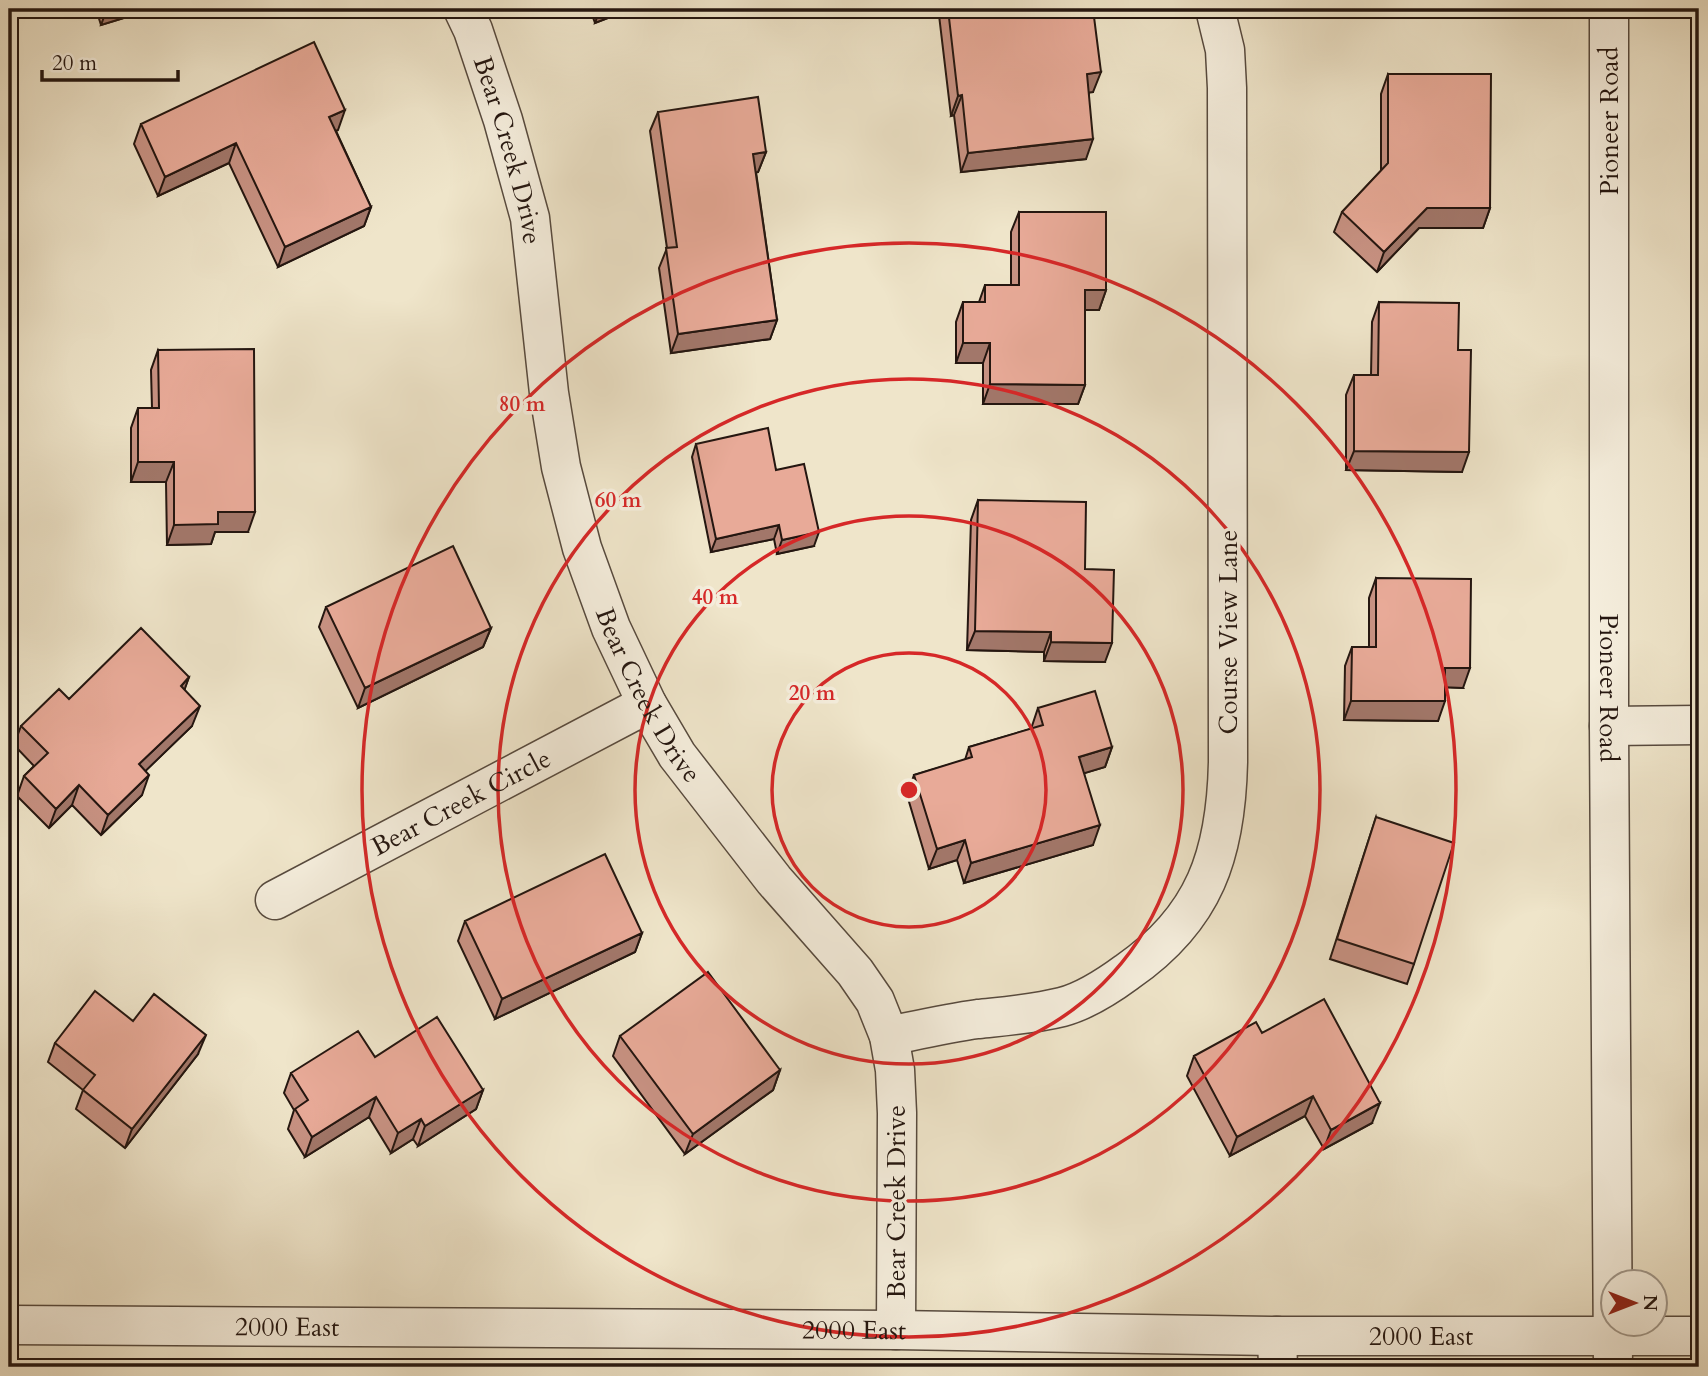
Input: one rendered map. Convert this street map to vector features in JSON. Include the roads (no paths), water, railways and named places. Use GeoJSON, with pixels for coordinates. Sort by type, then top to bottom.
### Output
{"type":"FeatureCollection","features":[{"type":"Feature","properties":{"kind":"street","name":"Bear Creek Drive"},"geometry":{"type":"LineString","coordinates":[[463,9],[473,30],[503,120],[530,218],[549,393],[561,467],[582,548],[611,628],[647,704],[677,755],[774,880],[855,972],[875,1001],[889,1036],[895,1070],[897,1114],[896,1330]]}},
{"type":"Feature","properties":{"kind":"street","name":"Course View Lane"},"geometry":{"type":"LineString","coordinates":[[889,1036],[933,1027],[1020,1016],[1065,1006],[1106,987],[1144,960],[1178,929],[1209,877],[1218,850],[1224,820],[1228,762],[1227,88],[1225,50],[1215,9]]}},
{"type":"Feature","properties":{"kind":"street","name":"Pioneer Road"},"geometry":{"type":"LineString","coordinates":[[1609,9],[1609,726],[1613,1351]]}},
{"type":"Feature","properties":{"kind":"street","name":"Bear Creek Circle"},"geometry":{"type":"LineString","coordinates":[[275,900],[647,704]]}},
{"type":"Feature","properties":{"kind":"street"},"geometry":{"type":"LineString","coordinates":[[1609,726],[1699,725]]}},
{"type":"Feature","properties":{"kind":"street","name":"2000 East"},"geometry":{"type":"LineString","coordinates":[[9,1325],[896,1330],[1278,1351],[1613,1351],[1699,1336]]}}]}
